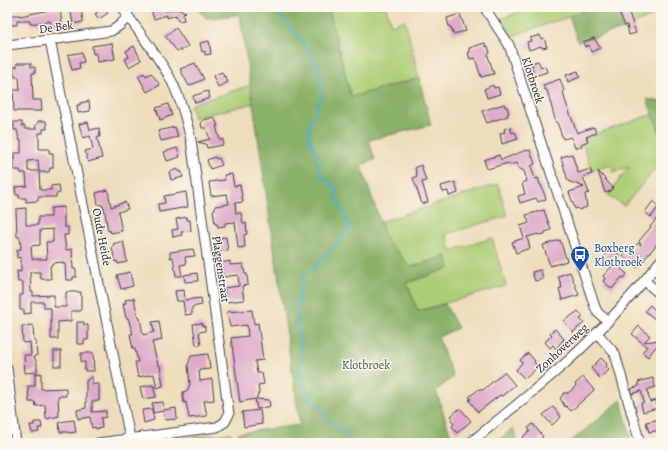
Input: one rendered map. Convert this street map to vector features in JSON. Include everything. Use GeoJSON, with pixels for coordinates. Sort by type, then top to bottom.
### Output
{"type":"FeatureCollection","features":[{"type":"Feature","properties":{"kind":"street","name":"Plaggenstraat"},"geometry":{"type":"LineString","coordinates":[[98,443],[217,427],[225,422],[229,414],[191,140],[186,115],[169,76],[122,7]]}},
{"type":"Feature","properties":{"kind":"street","name":"Klotbroek"},"geometry":{"type":"LineString","coordinates":[[484,7],[509,45],[595,307],[598,313],[608,321]]}},
{"type":"Feature","properties":{"kind":"street","name":"De Bek"},"geometry":{"type":"LineString","coordinates":[[7,45],[112,30],[119,26],[128,17]]}},
{"type":"Feature","properties":{"kind":"street","name":"Oude Heide"},"geometry":{"type":"LineString","coordinates":[[50,40],[130,438]]}},
{"type":"Feature","properties":{"kind":"street","name":"Zonhoverweg"},"geometry":{"type":"LineString","coordinates":[[470,443],[570,359],[597,333],[661,260]]}},
{"type":"Feature","properties":{"kind":"street"},"geometry":{"type":"LineString","coordinates":[[645,280],[661,295]]}},
{"type":"Feature","properties":{"kind":"street"},"geometry":{"type":"LineString","coordinates":[[597,333],[615,354],[640,443]]}},
{"type":"Feature","properties":{"kind":"street"},"geometry":{"type":"LineString","coordinates":[[7,368],[16,443]]}},
{"type":"Feature","properties":{"kind":"green space","name":"Klotbroek"},"geometry":{"type":"Polygon","coordinates":[[[195,7],[328,7],[351,97],[419,78],[431,125],[369,140],[375,160],[361,165],[386,239],[411,267],[446,256],[450,268],[407,283],[418,311],[445,304],[458,328],[438,337],[453,377],[436,391],[453,442],[452,443],[239,443],[238,433],[300,425],[240,15],[206,18],[195,7]]]}},
{"type":"Feature","properties":{"kind":"green space"},"geometry":{"type":"Polygon","coordinates":[[[328,7],[386,7],[391,25],[405,20],[419,78],[351,97],[328,7]]]}},
{"type":"Feature","properties":{"kind":"green space"},"geometry":{"type":"Polygon","coordinates":[[[533,7],[597,7],[512,36],[500,19],[533,7]]]}},
{"type":"Feature","properties":{"kind":"green space"},"geometry":{"type":"Polygon","coordinates":[[[597,7],[616,7],[623,29],[578,42],[569,16],[597,7]]]}},
{"type":"Feature","properties":{"kind":"green space"},"geometry":{"type":"Polygon","coordinates":[[[616,7],[661,7],[661,12],[623,29],[616,7]]]}},
{"type":"Feature","properties":{"kind":"green space"},"geometry":{"type":"Polygon","coordinates":[[[251,85],[254,103],[194,118],[190,105],[251,85]]]}},
{"type":"Feature","properties":{"kind":"green space"},"geometry":{"type":"Polygon","coordinates":[[[647,99],[661,102],[661,135],[647,99]]]}},
{"type":"Feature","properties":{"kind":"green space"},"geometry":{"type":"Polygon","coordinates":[[[653,114],[661,135],[661,162],[624,206],[608,195],[629,167],[613,172],[611,165],[592,171],[581,139],[653,114]]]}},
{"type":"Feature","properties":{"kind":"green space"},"geometry":{"type":"Polygon","coordinates":[[[498,184],[507,216],[446,234],[451,251],[492,238],[506,286],[418,311],[406,283],[450,268],[446,256],[411,267],[386,239],[380,222],[498,184]]]}},
{"type":"Feature","properties":{"kind":"green space"},"geometry":{"type":"Polygon","coordinates":[[[621,400],[632,443],[569,443],[621,400]]]}},
{"type":"Feature","properties":{"kind":"green space"},"geometry":{"type":"Polygon","coordinates":[[[513,428],[518,443],[495,443],[513,428]]]}},
{"type":"Feature","properties":{"kind":"green space"},"geometry":{"type":"Polygon","coordinates":[[[231,433],[232,443],[186,443],[178,439],[231,433]]]}},
{"type":"Feature","properties":{"kind":"building"},"geometry":{"type":"Polygon","coordinates":[[[70,7],[81,7],[83,22],[73,24],[70,7]]]}},
{"type":"Feature","properties":{"kind":"building"},"geometry":{"type":"Polygon","coordinates":[[[94,7],[104,7],[108,13],[99,19],[95,14],[97,13],[94,7]]]}},
{"type":"Feature","properties":{"kind":"building"},"geometry":{"type":"Polygon","coordinates":[[[164,7],[166,11],[174,8],[186,12],[183,13],[184,20],[178,21],[176,15],[167,18],[167,15],[154,19],[151,10],[164,7]]]}},
{"type":"Feature","properties":{"kind":"building"},"geometry":{"type":"Polygon","coordinates":[[[617,7],[627,7],[636,33],[629,35],[627,25],[625,26],[617,7]]]}},
{"type":"Feature","properties":{"kind":"building"},"geometry":{"type":"Polygon","coordinates":[[[60,8],[62,25],[51,27],[50,21],[30,24],[30,21],[17,21],[17,25],[10,25],[10,21],[7,21],[9,15],[20,16],[60,8]]]}},
{"type":"Feature","properties":{"kind":"building"},"geometry":{"type":"Polygon","coordinates":[[[460,14],[466,31],[453,34],[451,27],[449,27],[447,18],[460,14]]]}},
{"type":"Feature","properties":{"kind":"building"},"geometry":{"type":"Polygon","coordinates":[[[176,28],[188,46],[181,51],[180,49],[177,51],[165,36],[176,28]]]}},
{"type":"Feature","properties":{"kind":"building"},"geometry":{"type":"Polygon","coordinates":[[[540,35],[541,39],[544,38],[547,47],[542,48],[541,46],[529,50],[527,42],[531,41],[530,38],[540,35]]]}},
{"type":"Feature","properties":{"kind":"building"},"geometry":{"type":"Polygon","coordinates":[[[594,38],[600,48],[591,52],[589,45],[585,47],[583,42],[594,38]]]}},
{"type":"Feature","properties":{"kind":"building"},"geometry":{"type":"Polygon","coordinates":[[[209,41],[211,54],[205,55],[205,51],[202,52],[200,43],[209,41]]]}},
{"type":"Feature","properties":{"kind":"building"},"geometry":{"type":"Polygon","coordinates":[[[112,43],[115,59],[97,62],[96,53],[93,54],[92,46],[112,43]]]}},
{"type":"Feature","properties":{"kind":"building"},"geometry":{"type":"Polygon","coordinates":[[[485,43],[486,47],[488,46],[490,53],[488,56],[494,74],[481,77],[475,58],[470,59],[468,53],[470,52],[469,48],[485,43]]]}},
{"type":"Feature","properties":{"kind":"building"},"geometry":{"type":"Polygon","coordinates":[[[134,46],[141,60],[129,67],[125,59],[129,57],[126,51],[134,46]]]}},
{"type":"Feature","properties":{"kind":"building"},"geometry":{"type":"Polygon","coordinates":[[[82,53],[84,62],[79,63],[80,68],[72,70],[68,55],[82,53]]]}},
{"type":"Feature","properties":{"kind":"building"},"geometry":{"type":"Polygon","coordinates":[[[538,61],[541,67],[545,66],[547,72],[535,76],[531,66],[533,66],[532,63],[538,61]]]}},
{"type":"Feature","properties":{"kind":"building"},"geometry":{"type":"Polygon","coordinates":[[[17,63],[31,63],[31,67],[35,67],[35,73],[32,73],[33,100],[41,100],[41,111],[14,111],[13,90],[20,90],[19,77],[15,77],[13,67],[17,67],[17,63]]]}},
{"type":"Feature","properties":{"kind":"building"},"geometry":{"type":"Polygon","coordinates":[[[195,63],[204,79],[189,86],[180,69],[195,63]]]}},
{"type":"Feature","properties":{"kind":"building"},"geometry":{"type":"Polygon","coordinates":[[[578,71],[580,77],[568,82],[566,75],[578,71]]]}},
{"type":"Feature","properties":{"kind":"building"},"geometry":{"type":"Polygon","coordinates":[[[222,72],[228,82],[218,87],[213,76],[222,72]]]}},
{"type":"Feature","properties":{"kind":"building"},"geometry":{"type":"Polygon","coordinates":[[[144,73],[146,76],[151,73],[160,85],[147,92],[138,76],[144,73]]]}},
{"type":"Feature","properties":{"kind":"building"},"geometry":{"type":"Polygon","coordinates":[[[560,79],[565,100],[577,133],[594,127],[596,133],[586,137],[588,141],[581,144],[582,146],[575,148],[571,137],[563,139],[557,122],[556,123],[547,90],[545,90],[543,85],[560,79]]]}},
{"type":"Feature","properties":{"kind":"building"},"geometry":{"type":"Polygon","coordinates":[[[493,85],[494,88],[498,87],[500,94],[487,98],[484,89],[493,85]]]}},
{"type":"Feature","properties":{"kind":"building"},"geometry":{"type":"Polygon","coordinates":[[[208,91],[210,98],[195,103],[193,96],[208,91]]]}},
{"type":"Feature","properties":{"kind":"building"},"geometry":{"type":"Polygon","coordinates":[[[89,101],[90,111],[78,113],[77,105],[89,101]]]}},
{"type":"Feature","properties":{"kind":"building"},"geometry":{"type":"Polygon","coordinates":[[[168,104],[172,115],[160,120],[156,108],[168,104]]]}},
{"type":"Feature","properties":{"kind":"building"},"geometry":{"type":"Polygon","coordinates":[[[504,104],[509,113],[507,114],[508,116],[487,123],[482,111],[504,104]]]}},
{"type":"Feature","properties":{"kind":"building"},"geometry":{"type":"Polygon","coordinates":[[[214,117],[218,126],[216,126],[220,140],[223,139],[223,145],[207,148],[206,144],[198,142],[210,139],[206,128],[202,128],[201,122],[214,117]]]}},
{"type":"Feature","properties":{"kind":"building"},"geometry":{"type":"Polygon","coordinates":[[[38,121],[46,121],[47,129],[43,129],[43,133],[39,133],[39,149],[49,149],[49,153],[53,153],[53,168],[50,168],[49,172],[39,172],[40,190],[51,190],[51,186],[59,185],[60,193],[56,194],[56,197],[38,197],[38,201],[26,202],[26,198],[19,198],[19,195],[16,195],[15,187],[27,186],[26,173],[21,173],[20,170],[14,170],[14,153],[21,153],[21,140],[19,140],[17,130],[14,130],[14,122],[22,122],[22,126],[25,126],[25,129],[36,129],[35,125],[38,124],[38,121]],[[38,160],[28,161],[28,171],[39,171],[38,160]]]}},
{"type":"Feature","properties":{"kind":"building"},"geometry":{"type":"Polygon","coordinates":[[[88,122],[90,130],[99,128],[100,137],[97,137],[102,158],[88,162],[85,151],[93,149],[90,136],[83,138],[79,124],[88,122]]]}},
{"type":"Feature","properties":{"kind":"building"},"geometry":{"type":"Polygon","coordinates":[[[175,127],[178,137],[161,141],[158,131],[175,127]]]}},
{"type":"Feature","properties":{"kind":"building"},"geometry":{"type":"Polygon","coordinates":[[[510,127],[512,133],[515,132],[518,139],[502,144],[500,133],[505,132],[504,129],[510,127]]]}},
{"type":"Feature","properties":{"kind":"building"},"geometry":{"type":"Polygon","coordinates":[[[177,148],[180,157],[167,161],[164,152],[177,148]]]}},
{"type":"Feature","properties":{"kind":"building"},"geometry":{"type":"Polygon","coordinates":[[[526,150],[530,150],[535,164],[531,166],[535,179],[538,178],[546,199],[538,202],[536,198],[520,203],[518,196],[525,194],[522,183],[527,181],[524,171],[518,168],[517,163],[509,165],[508,163],[487,169],[484,160],[499,155],[501,160],[526,150]]]}},
{"type":"Feature","properties":{"kind":"building"},"geometry":{"type":"Polygon","coordinates":[[[572,154],[578,173],[590,169],[592,174],[583,177],[589,193],[585,194],[587,207],[579,210],[578,208],[575,209],[569,192],[584,187],[568,181],[561,157],[572,154]]]}},
{"type":"Feature","properties":{"kind":"building"},"geometry":{"type":"Polygon","coordinates":[[[215,157],[216,159],[219,158],[222,165],[210,169],[207,160],[215,157]]]}},
{"type":"Feature","properties":{"kind":"building"},"geometry":{"type":"Polygon","coordinates":[[[421,165],[426,181],[422,182],[428,202],[422,204],[413,178],[417,176],[415,168],[421,165]]]}},
{"type":"Feature","properties":{"kind":"building"},"geometry":{"type":"Polygon","coordinates":[[[178,169],[178,172],[181,171],[183,177],[171,180],[169,172],[178,169]]]}},
{"type":"Feature","properties":{"kind":"building"},"geometry":{"type":"Polygon","coordinates":[[[598,171],[613,188],[611,191],[605,193],[598,171]]]}},
{"type":"Feature","properties":{"kind":"building"},"geometry":{"type":"Polygon","coordinates":[[[232,174],[234,186],[240,185],[243,202],[235,203],[236,213],[241,213],[243,223],[246,223],[247,234],[244,235],[245,247],[238,248],[235,222],[225,223],[225,226],[218,227],[217,224],[215,224],[213,210],[215,209],[215,206],[229,204],[227,194],[211,196],[209,182],[225,180],[224,175],[232,174]]]}},
{"type":"Feature","properties":{"kind":"building"},"geometry":{"type":"Polygon","coordinates":[[[455,182],[458,193],[449,196],[448,191],[443,192],[441,186],[455,182]]]}},
{"type":"Feature","properties":{"kind":"building"},"geometry":{"type":"Polygon","coordinates":[[[108,190],[111,207],[125,202],[128,209],[118,212],[122,231],[111,233],[110,230],[108,231],[104,207],[98,204],[96,193],[108,190]]]}},
{"type":"Feature","properties":{"kind":"building"},"geometry":{"type":"Polygon","coordinates":[[[186,192],[188,207],[159,212],[158,204],[165,203],[164,196],[186,192]]]}},
{"type":"Feature","properties":{"kind":"building"},"geometry":{"type":"Polygon","coordinates":[[[653,201],[659,206],[651,217],[645,212],[653,201]]]}},
{"type":"Feature","properties":{"kind":"building"},"geometry":{"type":"Polygon","coordinates":[[[64,207],[64,227],[68,227],[68,235],[64,235],[66,250],[72,249],[73,269],[76,269],[76,277],[73,277],[73,280],[66,280],[65,264],[63,264],[63,262],[52,263],[50,266],[51,279],[41,279],[40,272],[30,272],[31,292],[33,292],[33,296],[54,295],[54,307],[66,307],[66,292],[81,292],[81,311],[71,311],[71,321],[58,322],[58,339],[51,339],[51,308],[44,308],[44,302],[31,302],[31,313],[24,314],[24,310],[20,310],[20,295],[23,295],[23,282],[18,282],[17,271],[21,272],[21,257],[17,258],[17,250],[21,249],[20,237],[17,237],[16,209],[26,208],[26,225],[38,225],[38,217],[51,217],[51,208],[64,207]],[[53,229],[40,230],[40,245],[31,246],[32,259],[47,259],[46,242],[53,242],[53,229]]]}},
{"type":"Feature","properties":{"kind":"building"},"geometry":{"type":"Polygon","coordinates":[[[544,210],[551,230],[545,232],[545,234],[527,237],[530,248],[516,253],[512,242],[524,238],[520,226],[529,223],[526,215],[544,210]]]}},
{"type":"Feature","properties":{"kind":"building"},"geometry":{"type":"Polygon","coordinates":[[[187,217],[187,220],[190,220],[191,231],[181,232],[182,235],[173,237],[172,230],[178,229],[176,219],[187,217]]]}},
{"type":"Feature","properties":{"kind":"building"},"geometry":{"type":"Polygon","coordinates":[[[657,218],[661,221],[661,239],[637,268],[623,256],[629,249],[631,251],[638,243],[641,245],[639,241],[657,218]]]}},
{"type":"Feature","properties":{"kind":"building"},"geometry":{"type":"Polygon","coordinates":[[[226,237],[228,251],[219,252],[217,238],[226,237]]]}},
{"type":"Feature","properties":{"kind":"building"},"geometry":{"type":"Polygon","coordinates":[[[560,240],[567,261],[550,266],[543,245],[560,240]]]}},
{"type":"Feature","properties":{"kind":"building"},"geometry":{"type":"Polygon","coordinates":[[[123,241],[127,262],[118,264],[117,261],[115,262],[112,247],[114,246],[113,244],[123,241]]]}},
{"type":"Feature","properties":{"kind":"building"},"geometry":{"type":"Polygon","coordinates":[[[613,248],[619,255],[611,264],[603,258],[613,248]]]}},
{"type":"Feature","properties":{"kind":"building"},"geometry":{"type":"Polygon","coordinates":[[[193,249],[195,256],[185,257],[186,264],[180,265],[182,276],[176,276],[173,257],[170,258],[170,252],[193,249]]]}},
{"type":"Feature","properties":{"kind":"building"},"geometry":{"type":"Polygon","coordinates":[[[230,261],[230,265],[243,264],[245,274],[247,274],[248,285],[242,286],[244,300],[226,302],[224,288],[239,286],[238,275],[223,277],[221,263],[230,261]]]}},
{"type":"Feature","properties":{"kind":"building"},"geometry":{"type":"Polygon","coordinates":[[[615,263],[627,274],[624,278],[622,277],[612,289],[603,281],[605,279],[603,276],[615,263]]]}},
{"type":"Feature","properties":{"kind":"building"},"geometry":{"type":"Polygon","coordinates":[[[541,270],[543,279],[535,281],[532,272],[541,270]]]}},
{"type":"Feature","properties":{"kind":"building"},"geometry":{"type":"Polygon","coordinates":[[[130,272],[133,286],[121,289],[117,275],[130,272]]]}},
{"type":"Feature","properties":{"kind":"building"},"geometry":{"type":"Polygon","coordinates":[[[570,272],[579,295],[562,300],[559,288],[562,288],[558,276],[570,272]]]}},
{"type":"Feature","properties":{"kind":"building"},"geometry":{"type":"Polygon","coordinates":[[[197,273],[198,281],[185,282],[184,275],[197,273]]]}},
{"type":"Feature","properties":{"kind":"building"},"geometry":{"type":"Polygon","coordinates":[[[184,290],[185,300],[201,298],[202,305],[192,307],[192,314],[185,315],[183,301],[177,301],[175,291],[184,290]]]}},
{"type":"Feature","properties":{"kind":"building"},"geometry":{"type":"Polygon","coordinates":[[[134,298],[143,335],[154,332],[152,322],[159,321],[162,340],[152,342],[158,365],[160,365],[163,386],[157,388],[154,374],[138,377],[135,362],[138,362],[135,349],[133,349],[130,334],[133,334],[128,318],[126,318],[123,304],[126,303],[125,300],[134,298]]]}},
{"type":"Feature","properties":{"kind":"building"},"geometry":{"type":"Polygon","coordinates":[[[650,305],[661,316],[661,324],[645,311],[650,305]]]}},
{"type":"Feature","properties":{"kind":"building"},"geometry":{"type":"Polygon","coordinates":[[[252,310],[254,324],[258,323],[263,360],[255,361],[257,373],[262,373],[264,384],[258,385],[259,392],[256,399],[269,400],[270,406],[257,409],[255,399],[240,402],[231,338],[248,336],[247,325],[230,327],[227,312],[252,310]]]}},
{"type":"Feature","properties":{"kind":"building"},"geometry":{"type":"Polygon","coordinates":[[[578,311],[583,317],[580,319],[584,323],[573,332],[564,321],[578,311]]]}},
{"type":"Feature","properties":{"kind":"building"},"geometry":{"type":"Polygon","coordinates":[[[77,322],[84,322],[84,325],[88,325],[88,340],[84,340],[84,344],[77,344],[77,322]]]}},
{"type":"Feature","properties":{"kind":"building"},"geometry":{"type":"Polygon","coordinates":[[[202,323],[202,326],[205,326],[205,331],[199,332],[201,345],[196,345],[193,324],[202,323]]]}},
{"type":"Feature","properties":{"kind":"building"},"geometry":{"type":"Polygon","coordinates":[[[33,325],[37,356],[34,356],[37,364],[37,372],[25,373],[24,355],[31,355],[30,342],[23,343],[22,326],[33,325]]]}},
{"type":"Feature","properties":{"kind":"building"},"geometry":{"type":"Polygon","coordinates":[[[639,326],[650,336],[644,342],[661,340],[648,357],[642,352],[647,347],[632,334],[639,326]]]}},
{"type":"Feature","properties":{"kind":"building"},"geometry":{"type":"Polygon","coordinates":[[[555,329],[564,339],[556,349],[553,345],[550,348],[545,342],[552,335],[550,333],[555,329]]]}},
{"type":"Feature","properties":{"kind":"building"},"geometry":{"type":"Polygon","coordinates":[[[54,351],[61,351],[61,366],[54,366],[54,351]]]}},
{"type":"Feature","properties":{"kind":"building"},"geometry":{"type":"Polygon","coordinates":[[[81,353],[93,353],[94,371],[85,371],[85,362],[81,362],[81,353]]]}},
{"type":"Feature","properties":{"kind":"building"},"geometry":{"type":"Polygon","coordinates":[[[528,353],[538,367],[525,379],[516,370],[522,363],[520,360],[528,353]]]}},
{"type":"Feature","properties":{"kind":"building"},"geometry":{"type":"Polygon","coordinates":[[[208,354],[210,369],[199,370],[200,381],[212,379],[214,400],[204,401],[207,416],[189,418],[186,402],[184,403],[183,392],[187,391],[190,384],[188,365],[191,356],[208,354]]]}},
{"type":"Feature","properties":{"kind":"building"},"geometry":{"type":"Polygon","coordinates":[[[601,358],[607,364],[606,367],[609,370],[600,378],[591,368],[601,358]]]}},
{"type":"Feature","properties":{"kind":"building"},"geometry":{"type":"Polygon","coordinates":[[[504,372],[515,385],[502,396],[500,395],[478,412],[469,400],[471,399],[469,397],[479,389],[483,390],[504,372]]]}},
{"type":"Feature","properties":{"kind":"building"},"geometry":{"type":"Polygon","coordinates":[[[41,373],[41,389],[66,388],[66,396],[58,396],[59,416],[46,419],[45,405],[36,406],[35,402],[29,402],[28,386],[35,386],[35,374],[41,373]]]}},
{"type":"Feature","properties":{"kind":"building"},"geometry":{"type":"Polygon","coordinates":[[[92,376],[92,384],[99,384],[99,401],[92,401],[92,412],[106,411],[106,417],[101,418],[102,428],[96,429],[96,427],[92,428],[90,417],[78,419],[77,410],[86,408],[86,381],[92,376]]]}},
{"type":"Feature","properties":{"kind":"building"},"geometry":{"type":"Polygon","coordinates":[[[583,377],[594,390],[571,411],[566,406],[565,407],[560,398],[563,393],[568,393],[576,386],[575,384],[583,377]]]}},
{"type":"Feature","properties":{"kind":"building"},"geometry":{"type":"Polygon","coordinates":[[[653,378],[655,387],[647,390],[650,402],[656,400],[657,408],[643,412],[641,403],[644,402],[641,391],[632,394],[631,389],[639,386],[638,382],[653,378]]]}},
{"type":"Feature","properties":{"kind":"building"},"geometry":{"type":"Polygon","coordinates":[[[153,385],[156,397],[143,399],[140,387],[153,385]]]}},
{"type":"Feature","properties":{"kind":"building"},"geometry":{"type":"Polygon","coordinates":[[[163,402],[164,410],[176,408],[177,419],[165,420],[163,411],[153,413],[152,403],[163,402]]]}},
{"type":"Feature","properties":{"kind":"building"},"geometry":{"type":"Polygon","coordinates":[[[553,407],[561,417],[552,425],[543,415],[553,407]]]}},
{"type":"Feature","properties":{"kind":"building"},"geometry":{"type":"Polygon","coordinates":[[[460,408],[471,421],[457,433],[452,426],[454,424],[451,420],[453,418],[451,416],[460,408]]]}},
{"type":"Feature","properties":{"kind":"building"},"geometry":{"type":"Polygon","coordinates":[[[152,409],[154,420],[144,423],[142,410],[152,409]]]}},
{"type":"Feature","properties":{"kind":"building"},"geometry":{"type":"Polygon","coordinates":[[[260,410],[262,424],[244,427],[242,412],[260,410]]]}},
{"type":"Feature","properties":{"kind":"building"},"geometry":{"type":"Polygon","coordinates":[[[661,419],[661,430],[649,432],[646,422],[661,419]]]}},
{"type":"Feature","properties":{"kind":"building"},"geometry":{"type":"Polygon","coordinates":[[[74,420],[76,432],[60,432],[59,422],[74,420]]]}},
{"type":"Feature","properties":{"kind":"building"},"geometry":{"type":"Polygon","coordinates":[[[34,422],[41,422],[42,428],[38,428],[39,432],[32,433],[30,425],[34,425],[34,422]]]}},
{"type":"Feature","properties":{"kind":"building"},"geometry":{"type":"Polygon","coordinates":[[[533,424],[543,437],[535,443],[528,443],[523,437],[530,431],[528,428],[533,424]]]}},
{"type":"Feature","properties":{"kind":"waterway"},"geometry":{"type":"LineString","coordinates":[[273,7],[298,36],[319,67],[322,95],[309,128],[309,135],[320,169],[321,177],[328,180],[337,189],[335,196],[350,228],[314,268],[304,274],[297,306],[298,333],[301,344],[300,353],[303,363],[298,369],[305,391],[310,399],[319,406],[329,423],[347,434],[348,443]]}},
{"type":"Feature","properties":{"kind":"place","name":"Boxberg Klotbroek"},"geometry":{"type":"Point","coordinates":[580,272]}}]}
